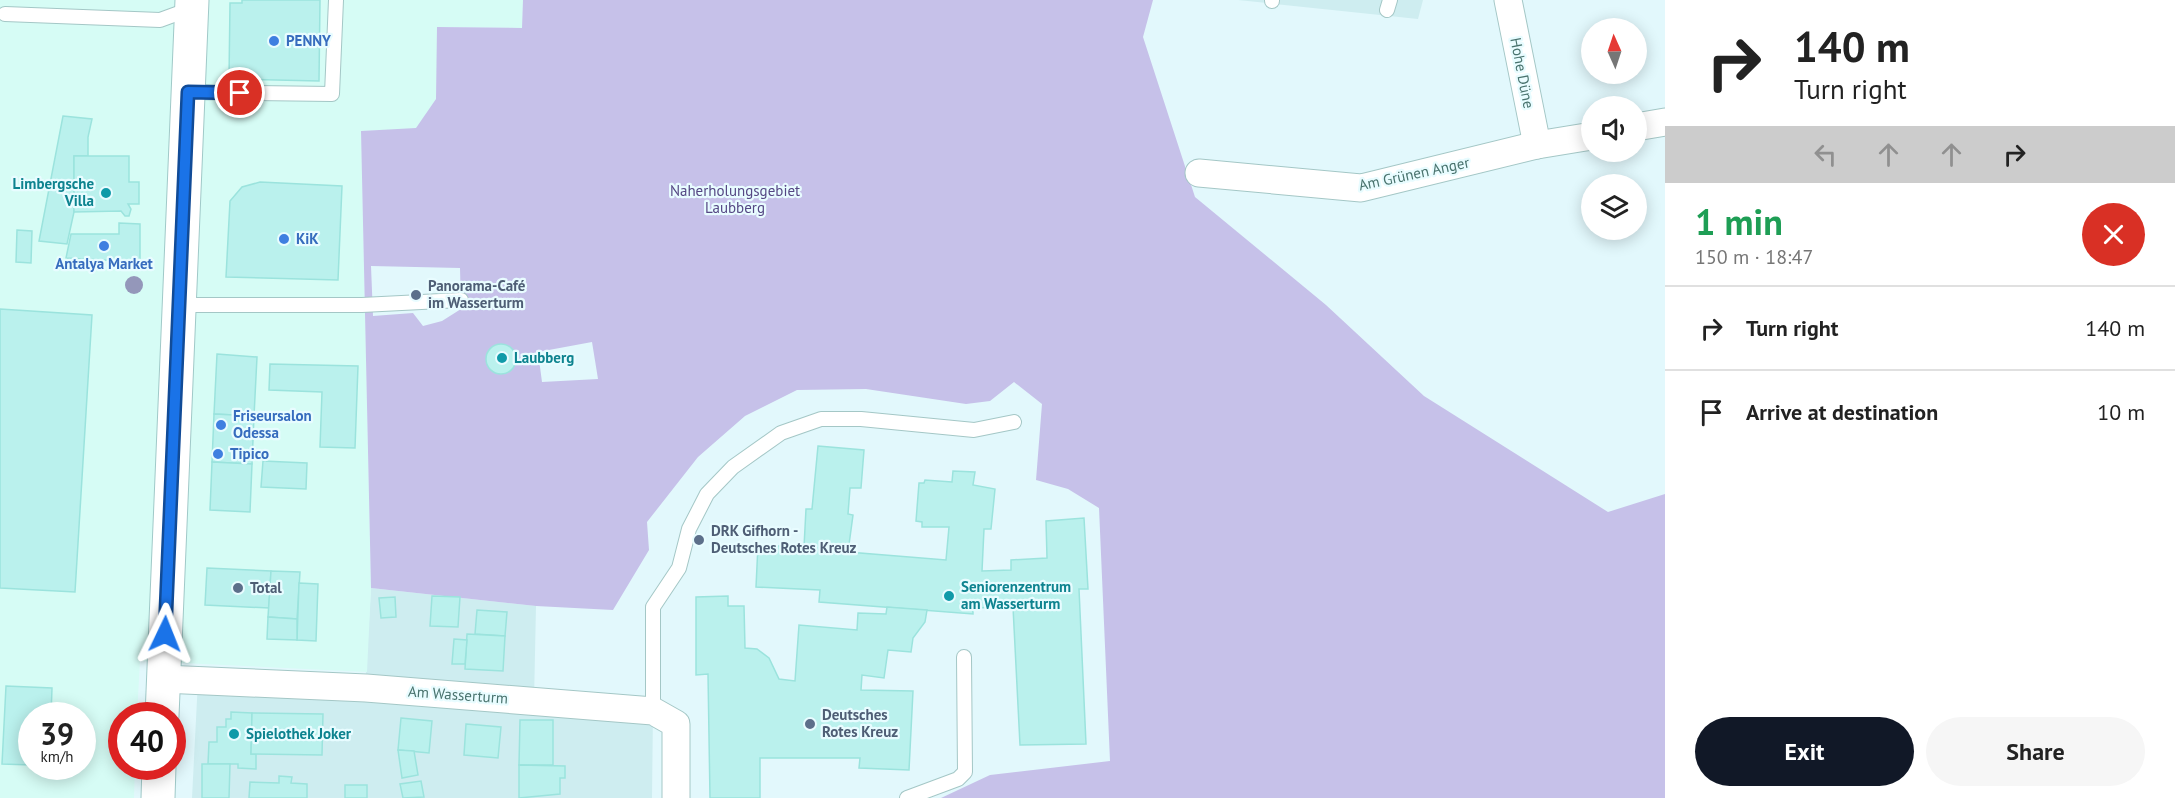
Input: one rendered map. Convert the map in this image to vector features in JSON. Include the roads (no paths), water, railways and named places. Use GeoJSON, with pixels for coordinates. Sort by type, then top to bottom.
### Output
{"type":"FeatureCollection","features":[{"type":"Feature","properties":{"kind":"street","name":"Hohe Düne"},"geometry":{"type":"LineString","coordinates":[[1508,0],[1537,145]]}},
{"type":"Feature","properties":{"kind":"street"},"geometry":{"type":"LineString","coordinates":[[163,702],[188,92],[187,3]]}},
{"type":"Feature","properties":{"kind":"street"},"geometry":{"type":"LineString","coordinates":[[1647,126],[1665,122]]}},
{"type":"Feature","properties":{"kind":"street","name":"Am Grünen Anger"},"geometry":{"type":"LineString","coordinates":[[1199,172],[1361,188],[1537,145],[1581,137]]}},
{"type":"Feature","properties":{"kind":"street","name":"Am Wasserturm"},"geometry":{"type":"LineString","coordinates":[[164,679],[366,688],[653,711]]}},
{"type":"Feature","properties":{"kind":"street"},"geometry":{"type":"LineString","coordinates":[[653,711],[676,724],[676,798]]}},
{"type":"Feature","properties":{"kind":"street"},"geometry":{"type":"LineString","coordinates":[[158,798],[159,780]]}},
{"type":"Feature","properties":{"kind":"lane"},"geometry":{"type":"LineString","coordinates":[[188,92],[332,94],[336,0]]}},
{"type":"Feature","properties":{"kind":"lane"},"geometry":{"type":"LineString","coordinates":[[5,14],[160,20],[187,3]]}},
{"type":"Feature","properties":{"kind":"lane"},"geometry":{"type":"LineString","coordinates":[[178,305],[362,305],[460,300]]}},
{"type":"Feature","properties":{"kind":"lane"},"geometry":{"type":"LineString","coordinates":[[653,711],[653,607],[679,568],[689,530],[707,494],[733,467],[781,433],[821,419],[861,419],[974,430],[1014,422]]}},
{"type":"Feature","properties":{"kind":"lane"},"geometry":{"type":"LineString","coordinates":[[907,798],[958,779],[965,772],[964,657]]}},
{"type":"Feature","properties":{"kind":"place","name":"PENNY"},"geometry":{"type":"Point","coordinates":[274,41]}},
{"type":"Feature","properties":{"kind":"place","name":"Limbergsche Villa"},"geometry":{"type":"Point","coordinates":[106,193]}},
{"type":"Feature","properties":{"kind":"place","name":"KiK"},"geometry":{"type":"Point","coordinates":[284,239]}},
{"type":"Feature","properties":{"kind":"place","name":"Antalya Market"},"geometry":{"type":"Point","coordinates":[104,246]}},
{"type":"Feature","properties":{"kind":"place","name":"Panorama-Café im Wasserturm"},"geometry":{"type":"Point","coordinates":[416,295]}},
{"type":"Feature","properties":{"kind":"place","name":"Laubberg"},"geometry":{"type":"Point","coordinates":[502,358]}},
{"type":"Feature","properties":{"kind":"place","name":"Friseursalon Odessa"},"geometry":{"type":"Point","coordinates":[221,425]}},
{"type":"Feature","properties":{"kind":"place","name":"Tipico"},"geometry":{"type":"Point","coordinates":[218,454]}},
{"type":"Feature","properties":{"kind":"place","name":"DRK Gifhorn - Deutsches Rotes Kreuz"},"geometry":{"type":"Point","coordinates":[699,540]}},
{"type":"Feature","properties":{"kind":"place","name":"Total"},"geometry":{"type":"Point","coordinates":[238,588]}},
{"type":"Feature","properties":{"kind":"place","name":"Seniorenzentrum am Wasserturm"},"geometry":{"type":"Point","coordinates":[949,596]}},
{"type":"Feature","properties":{"kind":"place","name":"Deutsches Rotes Kreuz"},"geometry":{"type":"Point","coordinates":[810,724]}},
{"type":"Feature","properties":{"kind":"place","name":"Spielothek Joker"},"geometry":{"type":"Point","coordinates":[234,734]}},
{"type":"Feature","properties":{"kind":"park label","name":"Naherholungsgebiet Laubberg"},"geometry":{"type":"Point","coordinates":[735,200]}}]}
